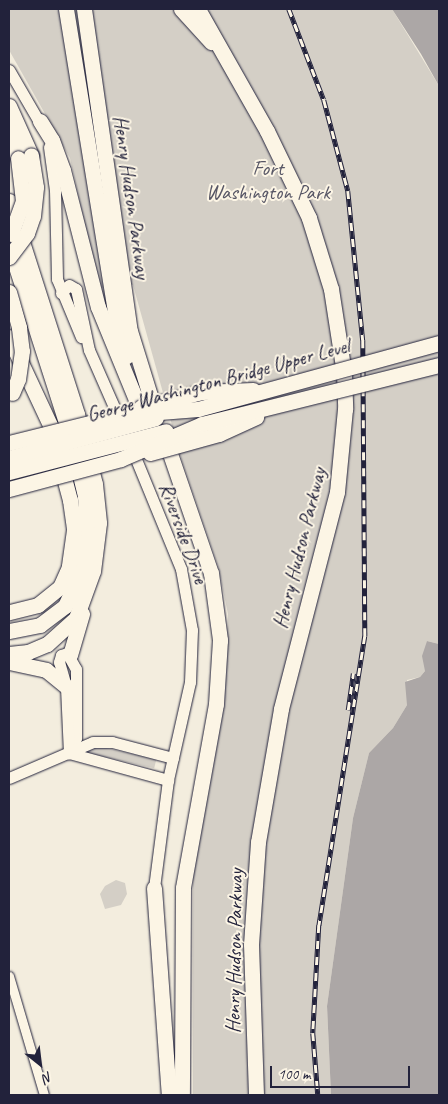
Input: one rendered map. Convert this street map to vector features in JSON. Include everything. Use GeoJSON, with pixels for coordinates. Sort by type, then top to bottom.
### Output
{"type":"FeatureCollection","features":[{"type":"Feature","properties":{"kind":"highway"},"geometry":{"type":"LineString","coordinates":[[66,9],[119,331],[154,428],[174,464]]}},
{"type":"Feature","properties":{"kind":"highway","name":"Henry Hudson Parkway"},"geometry":{"type":"LineString","coordinates":[[84,9],[130,331],[144,380],[213,581],[220,640],[218,687],[183,888],[182,1095]]}},
{"type":"Feature","properties":{"kind":"highway"},"geometry":{"type":"LineString","coordinates":[[182,9],[224,55]]}},
{"type":"Feature","properties":{"kind":"highway","name":"Henry Hudson Parkway"},"geometry":{"type":"LineString","coordinates":[[198,9],[305,210],[327,272],[340,338],[345,409],[340,474],[330,528],[296,652],[268,775],[255,876],[251,978],[256,1095]]}},
{"type":"Feature","properties":{"kind":"highway"},"geometry":{"type":"LineString","coordinates":[[9,106],[31,155],[36,196],[29,228],[9,257]]}},
{"type":"Feature","properties":{"kind":"highway"},"geometry":{"type":"LineString","coordinates":[[40,122],[52,140],[63,170],[105,324],[157,450],[184,492]]}},
{"type":"Feature","properties":{"kind":"highway"},"geometry":{"type":"LineString","coordinates":[[9,130],[18,158],[23,190],[20,216],[9,236]]}},
{"type":"Feature","properties":{"kind":"highway"},"geometry":{"type":"LineString","coordinates":[[9,201],[59,376],[80,471],[87,532],[73,592],[65,606],[48,621],[33,628],[10,631]]}},
{"type":"Feature","properties":{"kind":"highway"},"geometry":{"type":"LineString","coordinates":[[9,245],[59,376],[91,467],[98,506],[97,552],[70,655]]}},
{"type":"Feature","properties":{"kind":"highway"},"geometry":{"type":"LineString","coordinates":[[9,292],[21,346],[20,371],[10,395]]}},
{"type":"Feature","properties":{"kind":"highway"},"geometry":{"type":"LineString","coordinates":[[9,337],[46,412],[68,491],[74,526],[71,559],[60,587],[38,605],[9,612]]}},
{"type":"Feature","properties":{"kind":"highway"},"geometry":{"type":"LineString","coordinates":[[9,473],[40,466],[439,344]]}},
{"type":"Feature","properties":{"kind":"highway","name":"George Washington Bridge Upper Level"},"geometry":{"type":"LineString","coordinates":[[9,459],[439,344]]}},
{"type":"Feature","properties":{"kind":"highway"},"geometry":{"type":"LineString","coordinates":[[9,444],[122,415],[200,417],[439,365]]}},
{"type":"Feature","properties":{"kind":"highway","name":"George Washington Bridge Upper Level"},"geometry":{"type":"LineString","coordinates":[[9,473],[439,365]]}},
{"type":"Feature","properties":{"kind":"highway"},"geometry":{"type":"LineString","coordinates":[[9,444],[194,394],[264,390]]}},
{"type":"Feature","properties":{"kind":"highway"},"geometry":{"type":"LineString","coordinates":[[9,459],[40,466],[80,471],[206,438],[299,400]]}},
{"type":"Feature","properties":{"kind":"highway"},"geometry":{"type":"LineString","coordinates":[[9,488],[122,459],[200,417]]}},
{"type":"Feature","properties":{"kind":"highway"},"geometry":{"type":"LineString","coordinates":[[9,438],[28,440]]}},
{"type":"Feature","properties":{"kind":"highway"},"geometry":{"type":"LineString","coordinates":[[9,488],[40,466]]}},
{"type":"Feature","properties":{"kind":"highway"},"geometry":{"type":"LineString","coordinates":[[9,494],[40,466]]}},
{"type":"Feature","properties":{"kind":"highway"},"geometry":{"type":"LineString","coordinates":[[9,654],[34,650],[57,638],[76,618],[84,600]]}},
{"type":"Feature","properties":{"kind":"highway"},"geometry":{"type":"LineString","coordinates":[[9,662],[46,670],[66,686]]}},
{"type":"Feature","properties":{"kind":"highway"},"geometry":{"type":"LineString","coordinates":[[154,888],[169,1095]]}},
{"type":"Feature","properties":{"kind":"main road","name":"Riverside Drive"},"geometry":{"type":"LineString","coordinates":[[9,70],[40,122],[54,177],[56,274],[60,293],[89,350],[175,554],[188,596],[192,630],[190,674],[168,780],[154,888]]}},
{"type":"Feature","properties":{"kind":"main road","name":"Riverside Drive"},"geometry":{"type":"LineString","coordinates":[[60,293],[69,285],[76,290],[89,350]]}},
{"type":"Feature","properties":{"kind":"main road"},"geometry":{"type":"LineString","coordinates":[[62,655],[70,655],[76,669],[76,732],[69,754],[66,686],[58,662],[62,655]]}},
{"type":"Feature","properties":{"kind":"main road"},"geometry":{"type":"LineString","coordinates":[[9,778],[69,754],[82,745],[104,740],[173,758]]}},
{"type":"Feature","properties":{"kind":"main road"},"geometry":{"type":"LineString","coordinates":[[69,754],[168,780]]}},
{"type":"Feature","properties":{"kind":"street"},"geometry":{"type":"LineString","coordinates":[[9,976],[44,1095]]}},
{"type":"Feature","properties":{"kind":"green space","name":"Fort Washington Park"},"geometry":{"type":"Polygon","coordinates":[[[9,9],[392,9],[439,86],[439,644],[427,641],[425,671],[420,677],[407,680],[407,705],[393,728],[369,753],[353,818],[327,1006],[331,1095],[193,1095],[193,854],[225,679],[228,614],[218,566],[182,461],[133,285],[99,288],[70,158],[9,50],[9,9]]]}},
{"type":"Feature","properties":{"kind":"green space"},"geometry":{"type":"Polygon","coordinates":[[[89,744],[156,760],[154,768],[87,753],[89,744]]]}},
{"type":"Feature","properties":{"kind":"green space"},"geometry":{"type":"Polygon","coordinates":[[[116,880],[125,883],[127,894],[121,905],[105,909],[100,894],[105,886],[116,880]]]}},
{"type":"Feature","properties":{"kind":"shaded area"},"geometry":{"type":"Polygon","coordinates":[[[392,9],[439,9],[439,86],[421,54],[392,9]]]}},
{"type":"Feature","properties":{"kind":"shaded area"},"geometry":{"type":"Polygon","coordinates":[[[427,641],[439,644],[439,1095],[331,1095],[327,1006],[353,818],[369,753],[393,728],[407,705],[405,682],[420,677],[425,671],[422,656],[427,641]]]}},
{"type":"Feature","properties":{"kind":"railway"},"geometry":{"type":"LineString","coordinates":[[289,9],[324,100],[348,191],[363,340],[365,636],[319,925],[313,1033],[318,1095]]}},
{"type":"Feature","properties":{"kind":"railway"},"geometry":{"type":"LineString","coordinates":[[348,710],[353,673]]}}]}
